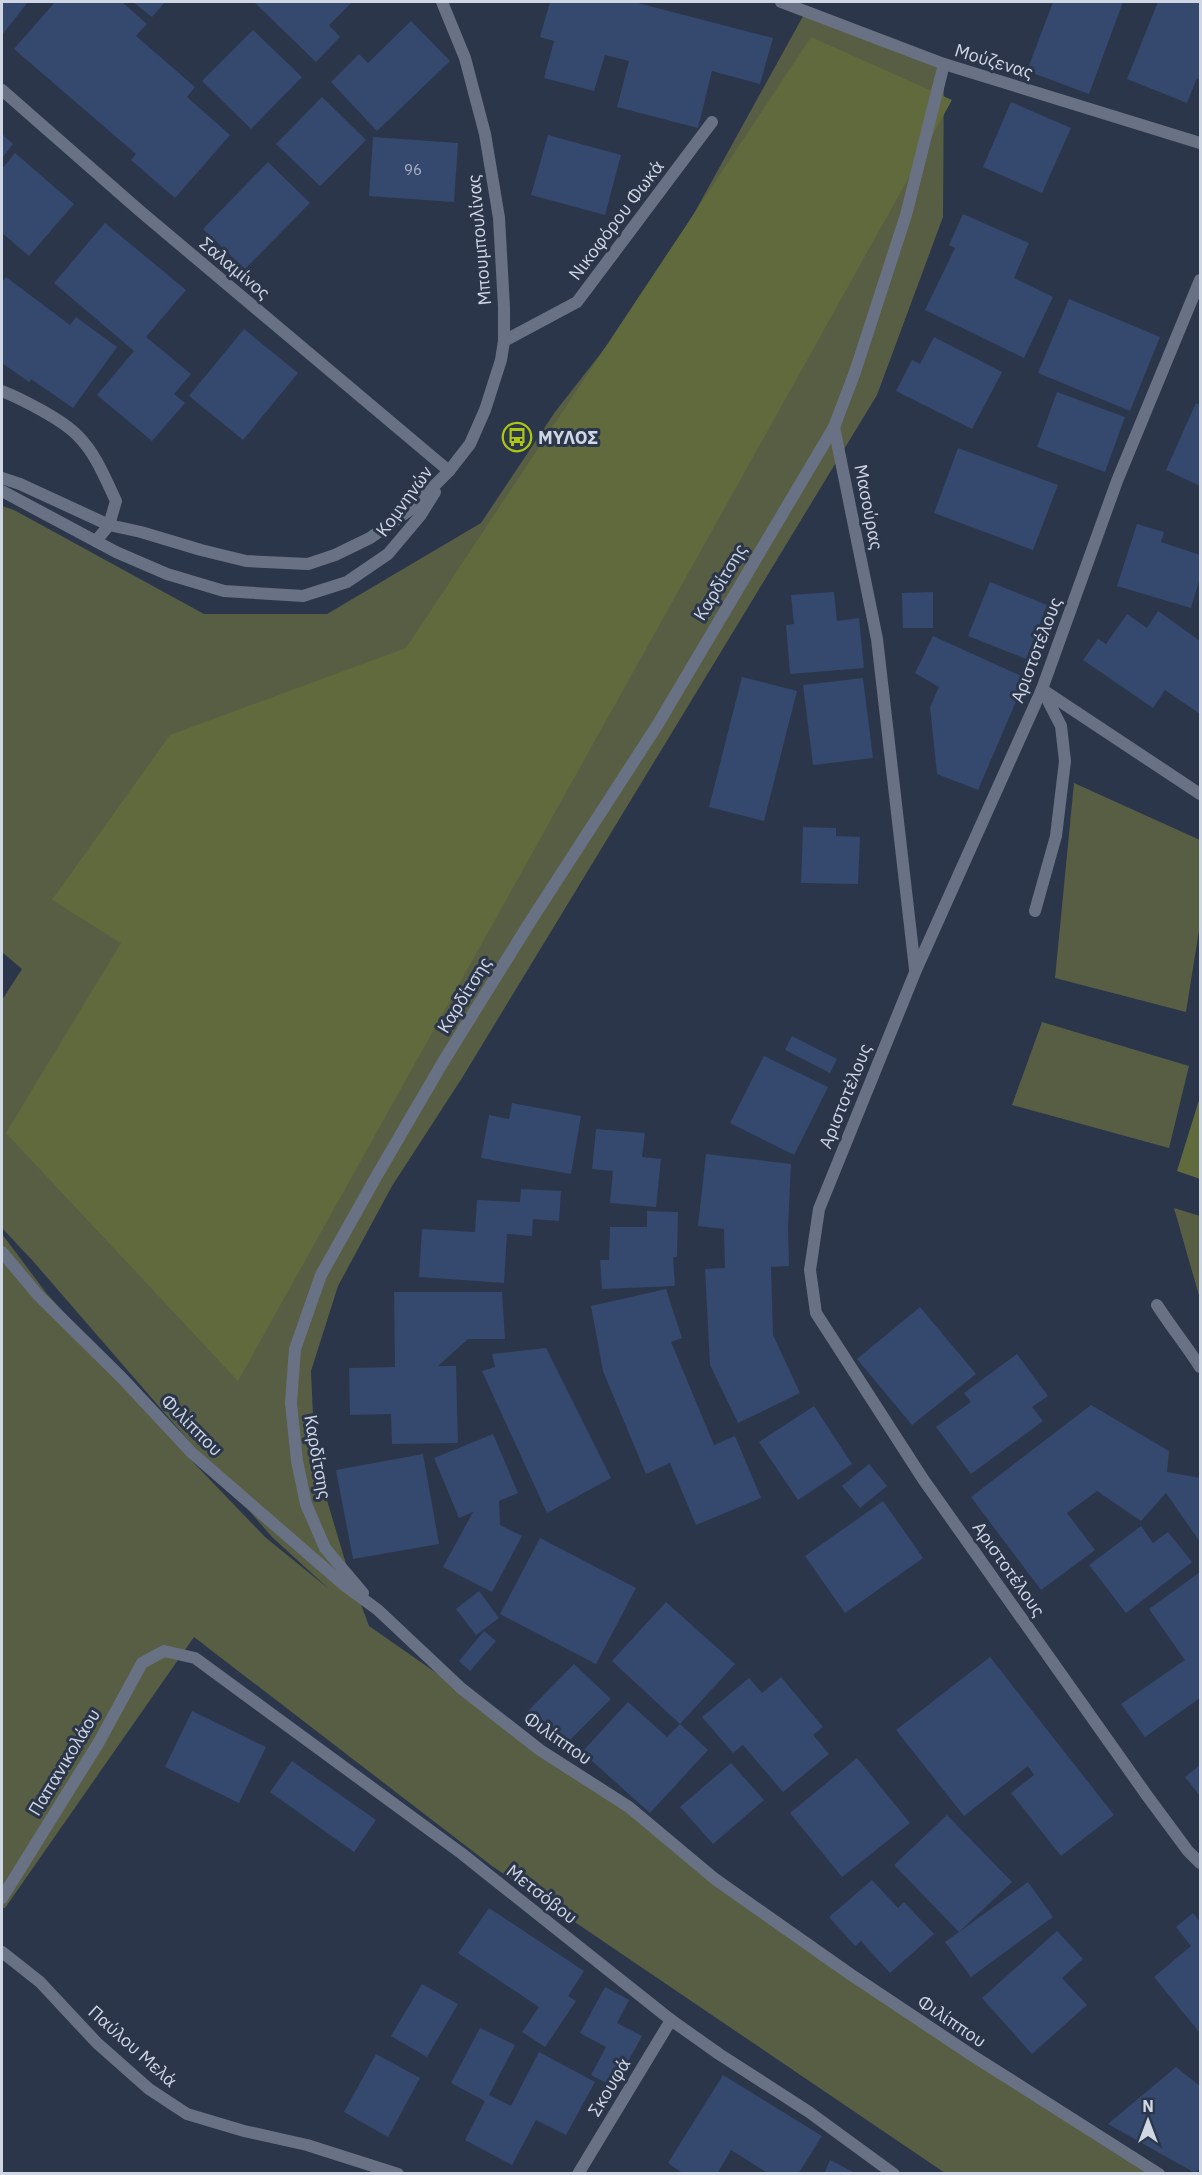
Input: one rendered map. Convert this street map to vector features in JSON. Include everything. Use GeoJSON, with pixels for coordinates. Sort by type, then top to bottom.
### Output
{"type":"FeatureCollection","features":[{"type":"Feature","properties":{"kind":"street","name":"Μπουμπουλίνας"},"geometry":{"type":"LineString","coordinates":[[442,2],[465,58],[485,134],[499,218],[504,341],[501,360],[485,410],[470,444],[449,471]]}},
{"type":"Feature","properties":{"kind":"street"},"geometry":{"type":"LineString","coordinates":[[450,2],[450,17]]}},
{"type":"Feature","properties":{"kind":"street","name":"Μούζενας"},"geometry":{"type":"LineString","coordinates":[[781,2],[944,64],[1200,143]]}},
{"type":"Feature","properties":{"kind":"street"},"geometry":{"type":"LineString","coordinates":[[834,427],[855,372],[906,215],[944,64]]}},
{"type":"Feature","properties":{"kind":"street","name":"Σαλαμίνος"},"geometry":{"type":"LineString","coordinates":[[2,90],[140,211],[449,471]]}},
{"type":"Feature","properties":{"kind":"street","name":"Νικοφόρου Φωκά"},"geometry":{"type":"LineString","coordinates":[[504,341],[577,302],[712,122]]}},
{"type":"Feature","properties":{"kind":"street","name":"Αριστοτέλους"},"geometry":{"type":"LineString","coordinates":[[1200,280],[1117,481],[1042,689],[916,970],[819,1209],[810,1270],[816,1312],[923,1479],[1149,1797],[1188,1851],[1200,1863]]}},
{"type":"Feature","properties":{"kind":"street"},"geometry":{"type":"LineString","coordinates":[[2,391],[22,399],[78,435],[99,465],[116,501],[109,525],[96,541]]}},
{"type":"Feature","properties":{"kind":"street","name":"Μασούρας"},"geometry":{"type":"LineString","coordinates":[[834,427],[877,639],[916,970]]}},
{"type":"Feature","properties":{"kind":"street","name":"Καρδίτσης"},"geometry":{"type":"LineString","coordinates":[[378,1610],[325,1548],[306,1504],[297,1461],[291,1403],[295,1349],[321,1275],[443,1062],[658,724],[834,427]]}},
{"type":"Feature","properties":{"kind":"street","name":"Κομνηνών"},"geometry":{"type":"LineString","coordinates":[[2,478],[109,525],[246,561],[308,564],[335,555],[370,538],[411,509],[449,471]]}},
{"type":"Feature","properties":{"kind":"street","name":"Κομνηνών"},"geometry":{"type":"LineString","coordinates":[[2,491],[116,552],[167,574],[224,591],[303,596],[347,582],[388,554],[420,516],[449,471]]}},
{"type":"Feature","properties":{"kind":"street"},"geometry":{"type":"LineString","coordinates":[[1042,689],[1200,794]]}},
{"type":"Feature","properties":{"kind":"street"},"geometry":{"type":"LineString","coordinates":[[1035,911],[1056,836],[1065,761],[1061,726],[1042,689]]}},
{"type":"Feature","properties":{"kind":"street","name":"Φιλίππου"},"geometry":{"type":"LineString","coordinates":[[2,1252],[38,1295],[122,1378],[192,1453],[335,1577],[378,1610],[462,1689],[540,1750],[629,1807],[715,1879],[850,1974],[960,2048],[1159,2174]]}},
{"type":"Feature","properties":{"kind":"street"},"geometry":{"type":"LineString","coordinates":[[1157,1305],[1200,1367]]}},
{"type":"Feature","properties":{"kind":"street","name":"Παπανικολάου"},"geometry":{"type":"LineString","coordinates":[[2,1898],[99,1742],[142,1663],[164,1651]]}},
{"type":"Feature","properties":{"kind":"street","name":"Μετσόβου"},"geometry":{"type":"LineString","coordinates":[[164,1651],[195,1659],[461,1853],[671,2020],[809,2112],[894,2174]]}},
{"type":"Feature","properties":{"kind":"street","name":"Παύλου Μελά"},"geometry":{"type":"LineString","coordinates":[[2,1952],[40,1982],[97,2043],[149,2089],[187,2114],[244,2131],[307,2145],[398,2174]]}},
{"type":"Feature","properties":{"kind":"street","name":"Σκουφά"},"geometry":{"type":"LineString","coordinates":[[578,2174],[671,2020]]}},
{"type":"Feature","properties":{"kind":"green space"},"geometry":{"type":"Polygon","coordinates":[[[807,9],[944,64],[943,217],[877,395],[462,1078],[392,1186],[338,1286],[311,1371],[315,1460],[346,1564],[369,1626],[629,1807],[715,1879],[1159,2173],[945,2173],[492,1866],[194,1637],[5,1908],[2,1908],[2,1234],[47,1294],[129,1383],[191,1460],[265,1537],[329,1589],[272,1537],[2,1228],[2,1000],[22,969],[2,952],[2,506],[14,510],[204,614],[327,614],[481,523],[555,412],[655,284],[807,9]]]}},
{"type":"Feature","properties":{"kind":"green space"},"geometry":{"type":"Polygon","coordinates":[[[811,37],[952,100],[238,1381],[6,1133],[121,943],[52,900],[170,735],[406,648],[811,37]]]}},
{"type":"Feature","properties":{"kind":"green space"},"geometry":{"type":"Polygon","coordinates":[[[1074,783],[1200,840],[1200,924],[1186,1012],[1055,978],[1074,783]]]}},
{"type":"Feature","properties":{"kind":"green space"},"geometry":{"type":"Polygon","coordinates":[[[1042,1022],[1189,1066],[1169,1148],[1012,1105],[1042,1022]]]}},
{"type":"Feature","properties":{"kind":"green space"},"geometry":{"type":"Polygon","coordinates":[[[1200,1097],[1200,1179],[1177,1171],[1200,1097]]]}},
{"type":"Feature","properties":{"kind":"green space"},"geometry":{"type":"Polygon","coordinates":[[[1174,1208],[1200,1216],[1200,1299],[1174,1208]]]}},
{"type":"Feature","properties":{"kind":"building"},"geometry":{"type":"Polygon","coordinates":[[[2,2],[28,2],[2,35],[2,2]]]}},
{"type":"Feature","properties":{"kind":"building"},"geometry":{"type":"Polygon","coordinates":[[[55,2],[122,2],[147,24],[136,36],[195,87],[187,97],[230,135],[175,198],[131,160],[136,154],[14,49],[55,2]]]}},
{"type":"Feature","properties":{"kind":"building"},"geometry":{"type":"Polygon","coordinates":[[[133,2],[165,2],[152,17],[133,2]]]}},
{"type":"Feature","properties":{"kind":"building"},"geometry":{"type":"Polygon","coordinates":[[[254,2],[352,2],[329,25],[340,37],[316,62],[254,2]]]}},
{"type":"Feature","properties":{"kind":"building"},"geometry":{"type":"Polygon","coordinates":[[[550,2],[634,2],[773,38],[760,84],[712,71],[698,128],[617,107],[629,61],[605,55],[594,91],[544,78],[554,41],[540,37],[550,2]]]}},
{"type":"Feature","properties":{"kind":"building"},"geometry":{"type":"Polygon","coordinates":[[[1053,2],[1123,2],[1089,94],[1027,71],[1053,2]]]}},
{"type":"Feature","properties":{"kind":"building"},"geometry":{"type":"Polygon","coordinates":[[[1158,2],[1200,2],[1200,80],[1197,78],[1187,103],[1127,79],[1158,2]]]}},
{"type":"Feature","properties":{"kind":"building"},"geometry":{"type":"Polygon","coordinates":[[[411,21],[450,61],[377,131],[331,82],[359,54],[368,63],[411,21]]]}},
{"type":"Feature","properties":{"kind":"building"},"geometry":{"type":"Polygon","coordinates":[[[253,30],[302,77],[251,129],[202,81],[253,30]]]}},
{"type":"Feature","properties":{"kind":"building"},"geometry":{"type":"Polygon","coordinates":[[[322,97],[366,140],[320,186],[276,144],[322,97]]]}},
{"type":"Feature","properties":{"kind":"building"},"geometry":{"type":"Polygon","coordinates":[[[1011,102],[1071,128],[1042,193],[983,167],[1011,102]]]}},
{"type":"Feature","properties":{"kind":"building"},"geometry":{"type":"Polygon","coordinates":[[[2,134],[13,144],[2,158],[2,134]]]}},
{"type":"Feature","properties":{"kind":"building"},"geometry":{"type":"Polygon","coordinates":[[[548,135],[621,155],[605,215],[531,195],[548,135]]]}},
{"type":"Feature","properties":{"kind":"building"},"geometry":{"type":"Polygon","coordinates":[[[373,137],[458,143],[454,202],[369,196],[373,137]]]}},
{"type":"Feature","properties":{"kind":"building"},"geometry":{"type":"Polygon","coordinates":[[[15,153],[74,204],[29,256],[2,233],[2,169],[15,153]]]}},
{"type":"Feature","properties":{"kind":"building"},"geometry":{"type":"Polygon","coordinates":[[[268,162],[310,203],[245,269],[203,229],[268,162]]]}},
{"type":"Feature","properties":{"kind":"building"},"geometry":{"type":"Polygon","coordinates":[[[963,214],[1029,243],[1014,278],[1053,297],[1024,358],[925,310],[955,248],[949,245],[963,214]]]}},
{"type":"Feature","properties":{"kind":"building"},"geometry":{"type":"Polygon","coordinates":[[[105,223],[186,290],[146,337],[191,374],[174,394],[185,403],[152,441],[97,395],[134,351],[54,283],[105,223]]]}},
{"type":"Feature","properties":{"kind":"building"},"geometry":{"type":"Polygon","coordinates":[[[6,277],[70,325],[76,317],[117,347],[73,408],[31,379],[29,382],[2,363],[2,282],[6,277]]]}},
{"type":"Feature","properties":{"kind":"building"},"geometry":{"type":"Polygon","coordinates":[[[1069,299],[1160,337],[1130,411],[1038,373],[1069,299]]]}},
{"type":"Feature","properties":{"kind":"building"},"geometry":{"type":"Polygon","coordinates":[[[244,329],[298,373],[243,440],[189,396],[244,329]]]}},
{"type":"Feature","properties":{"kind":"building"},"geometry":{"type":"Polygon","coordinates":[[[934,337],[1002,372],[972,429],[896,391],[912,360],[920,364],[934,337]]]}},
{"type":"Feature","properties":{"kind":"building"},"geometry":{"type":"Polygon","coordinates":[[[1057,392],[1125,417],[1105,472],[1037,447],[1057,392]]]}},
{"type":"Feature","properties":{"kind":"building"},"geometry":{"type":"Polygon","coordinates":[[[1196,403],[1200,405],[1200,486],[1166,470],[1196,403]]]}},
{"type":"Feature","properties":{"kind":"building"},"geometry":{"type":"Polygon","coordinates":[[[958,448],[1058,485],[1033,550],[934,513],[958,448]]]}},
{"type":"Feature","properties":{"kind":"building"},"geometry":{"type":"Polygon","coordinates":[[[1137,524],[1164,532],[1161,542],[1200,555],[1200,578],[1191,608],[1117,586],[1137,524]]]}},
{"type":"Feature","properties":{"kind":"building"},"geometry":{"type":"Polygon","coordinates":[[[990,582],[1047,605],[1026,659],[968,636],[990,582]]]}},
{"type":"Feature","properties":{"kind":"building"},"geometry":{"type":"Polygon","coordinates":[[[834,592],[837,621],[859,618],[864,668],[790,674],[786,625],[794,624],[791,595],[834,592]]]}},
{"type":"Feature","properties":{"kind":"building"},"geometry":{"type":"Polygon","coordinates":[[[933,592],[933,628],[903,628],[902,593],[933,592]]]}},
{"type":"Feature","properties":{"kind":"building"},"geometry":{"type":"Polygon","coordinates":[[[1158,611],[1200,641],[1200,714],[1165,690],[1153,708],[1083,660],[1098,639],[1106,644],[1127,614],[1147,628],[1158,611]]]}},
{"type":"Feature","properties":{"kind":"building"},"geometry":{"type":"Polygon","coordinates":[[[933,636],[1026,678],[978,790],[937,774],[930,707],[939,687],[915,673],[933,636]]]}},
{"type":"Feature","properties":{"kind":"building"},"geometry":{"type":"Polygon","coordinates":[[[742,677],[797,691],[764,821],[709,807],[742,677]]]}},
{"type":"Feature","properties":{"kind":"building"},"geometry":{"type":"Polygon","coordinates":[[[863,678],[873,758],[813,765],[803,685],[863,678]]]}},
{"type":"Feature","properties":{"kind":"building"},"geometry":{"type":"Polygon","coordinates":[[[803,827],[836,828],[836,836],[860,837],[858,884],[801,883],[803,827]]]}},
{"type":"Feature","properties":{"kind":"building"},"geometry":{"type":"Polygon","coordinates":[[[792,1036],[837,1059],[830,1073],[785,1050],[792,1036]]]}},
{"type":"Feature","properties":{"kind":"building"},"geometry":{"type":"Polygon","coordinates":[[[764,1056],[828,1087],[794,1155],[730,1123],[764,1056]]]}},
{"type":"Feature","properties":{"kind":"building"},"geometry":{"type":"Polygon","coordinates":[[[512,1103],[581,1116],[571,1174],[481,1158],[489,1115],[509,1119],[512,1103]]]}},
{"type":"Feature","properties":{"kind":"building"},"geometry":{"type":"Polygon","coordinates":[[[596,1129],[645,1133],[642,1157],[661,1159],[656,1207],[610,1203],[613,1171],[592,1169],[596,1129]]]}},
{"type":"Feature","properties":{"kind":"building"},"geometry":{"type":"Polygon","coordinates":[[[706,1154],[791,1164],[789,1266],[771,1267],[773,1335],[800,1393],[738,1423],[710,1365],[705,1269],[725,1268],[724,1229],[698,1226],[706,1154]]]}},
{"type":"Feature","properties":{"kind":"building"},"geometry":{"type":"Polygon","coordinates":[[[521,1189],[561,1191],[559,1221],[533,1219],[532,1236],[507,1234],[504,1283],[419,1277],[422,1229],[475,1232],[477,1200],[520,1202],[521,1189]]]}},
{"type":"Feature","properties":{"kind":"building"},"geometry":{"type":"Polygon","coordinates":[[[647,1211],[678,1212],[677,1257],[673,1257],[675,1286],[602,1289],[600,1260],[609,1260],[610,1227],[647,1227],[647,1211]]]}},
{"type":"Feature","properties":{"kind":"building"},"geometry":{"type":"Polygon","coordinates":[[[666,1289],[682,1338],[671,1342],[714,1445],[735,1436],[761,1498],[696,1525],[670,1463],[646,1474],[603,1371],[591,1306],[666,1289]]]}},
{"type":"Feature","properties":{"kind":"building"},"geometry":{"type":"Polygon","coordinates":[[[394,1292],[502,1292],[505,1339],[468,1339],[438,1366],[456,1366],[458,1443],[392,1444],[391,1414],[350,1415],[349,1368],[395,1367],[394,1292]]]}},
{"type":"Feature","properties":{"kind":"building"},"geometry":{"type":"Polygon","coordinates":[[[920,1307],[976,1374],[912,1425],[857,1359],[920,1307]]]}},
{"type":"Feature","properties":{"kind":"building"},"geometry":{"type":"Polygon","coordinates":[[[546,1348],[611,1478],[547,1513],[482,1371],[495,1367],[492,1354],[546,1348]]]}},
{"type":"Feature","properties":{"kind":"building"},"geometry":{"type":"Polygon","coordinates":[[[1017,1354],[1048,1396],[1032,1407],[1043,1421],[971,1474],[936,1427],[971,1402],[964,1393],[1017,1354]]]}},
{"type":"Feature","properties":{"kind":"building"},"geometry":{"type":"Polygon","coordinates":[[[1091,1405],[1169,1451],[1167,1472],[1200,1478],[1200,1542],[1166,1493],[1141,1521],[1097,1491],[1067,1513],[1095,1550],[1041,1590],[971,1497],[1091,1405]]]}},
{"type":"Feature","properties":{"kind":"building"},"geometry":{"type":"Polygon","coordinates":[[[814,1406],[852,1464],[798,1500],[759,1442],[814,1406]]]}},
{"type":"Feature","properties":{"kind":"building"},"geometry":{"type":"Polygon","coordinates":[[[493,1434],[518,1493],[499,1501],[500,1525],[522,1536],[492,1592],[443,1567],[473,1512],[459,1518],[434,1458],[493,1434]]]}},
{"type":"Feature","properties":{"kind":"building"},"geometry":{"type":"Polygon","coordinates":[[[423,1454],[439,1544],[353,1559],[336,1470],[423,1454]]]}},
{"type":"Feature","properties":{"kind":"building"},"geometry":{"type":"Polygon","coordinates":[[[869,1464],[887,1486],[860,1508],[842,1486],[869,1464]]]}},
{"type":"Feature","properties":{"kind":"building"},"geometry":{"type":"Polygon","coordinates":[[[883,1501],[923,1558],[845,1613],[805,1556],[883,1501]]]}},
{"type":"Feature","properties":{"kind":"building"},"geometry":{"type":"Polygon","coordinates":[[[1141,1526],[1153,1543],[1168,1532],[1192,1562],[1126,1613],[1089,1565],[1141,1526]]]}},
{"type":"Feature","properties":{"kind":"building"},"geometry":{"type":"Polygon","coordinates":[[[540,1538],[636,1588],[596,1664],[500,1614],[540,1538]]]}},
{"type":"Feature","properties":{"kind":"building"},"geometry":{"type":"Polygon","coordinates":[[[1200,1572],[1200,1698],[1145,1737],[1121,1704],[1185,1660],[1149,1609],[1200,1572]]]}},
{"type":"Feature","properties":{"kind":"building"},"geometry":{"type":"Polygon","coordinates":[[[479,1591],[499,1618],[476,1635],[456,1609],[479,1591]]]}},
{"type":"Feature","properties":{"kind":"building"},"geometry":{"type":"Polygon","coordinates":[[[666,1602],[735,1664],[680,1724],[612,1661],[666,1602]]]}},
{"type":"Feature","properties":{"kind":"building"},"geometry":{"type":"Polygon","coordinates":[[[484,1631],[496,1641],[470,1671],[459,1661],[484,1631]]]}},
{"type":"Feature","properties":{"kind":"building"},"geometry":{"type":"Polygon","coordinates":[[[990,1657],[1114,1815],[1061,1856],[1011,1793],[1034,1775],[1028,1766],[964,1816],[896,1730],[990,1657]]]}},
{"type":"Feature","properties":{"kind":"building"},"geometry":{"type":"Polygon","coordinates":[[[574,1664],[611,1699],[563,1747],[527,1712],[574,1664]]]}},
{"type":"Feature","properties":{"kind":"building"},"geometry":{"type":"Polygon","coordinates":[[[781,1677],[823,1727],[813,1735],[829,1754],[783,1792],[743,1745],[733,1753],[702,1717],[749,1678],[762,1693],[781,1677]]]}},
{"type":"Feature","properties":{"kind":"building"},"geometry":{"type":"Polygon","coordinates":[[[628,1702],[667,1737],[680,1724],[708,1750],[650,1813],[582,1752],[628,1702]]]}},
{"type":"Feature","properties":{"kind":"building"},"geometry":{"type":"Polygon","coordinates":[[[192,1711],[266,1747],[239,1803],[165,1767],[192,1711]]]}},
{"type":"Feature","properties":{"kind":"building"},"geometry":{"type":"Polygon","coordinates":[[[857,1758],[910,1823],[842,1877],[790,1813],[857,1758]]]}},
{"type":"Feature","properties":{"kind":"building"},"geometry":{"type":"Polygon","coordinates":[[[292,1761],[376,1820],[354,1852],[270,1792],[292,1761]]]}},
{"type":"Feature","properties":{"kind":"building"},"geometry":{"type":"Polygon","coordinates":[[[731,1763],[764,1800],[713,1844],[680,1807],[731,1763]]]}},
{"type":"Feature","properties":{"kind":"building"},"geometry":{"type":"Polygon","coordinates":[[[1200,1765],[1200,1796],[1185,1777],[1200,1765]]]}},
{"type":"Feature","properties":{"kind":"building"},"geometry":{"type":"Polygon","coordinates":[[[947,1815],[1012,1882],[959,1932],[894,1865],[947,1815]]]}},
{"type":"Feature","properties":{"kind":"building"},"geometry":{"type":"Polygon","coordinates":[[[872,1880],[898,1908],[904,1902],[934,1934],[890,1973],[861,1941],[855,1946],[829,1917],[872,1880]]]}},
{"type":"Feature","properties":{"kind":"building"},"geometry":{"type":"Polygon","coordinates":[[[1028,1882],[1053,1917],[971,1977],[945,1942],[1028,1882]]]}},
{"type":"Feature","properties":{"kind":"building"},"geometry":{"type":"Polygon","coordinates":[[[489,1908],[584,1971],[568,1996],[576,2001],[545,2047],[522,2032],[539,2007],[458,1953],[489,1908]]]}},
{"type":"Feature","properties":{"kind":"building"},"geometry":{"type":"Polygon","coordinates":[[[1193,1913],[1200,1922],[1200,2033],[1154,1977],[1191,1946],[1176,1927],[1193,1913]]]}},
{"type":"Feature","properties":{"kind":"building"},"geometry":{"type":"Polygon","coordinates":[[[1057,1931],[1083,1959],[1062,1978],[1087,2005],[1032,2054],[982,1998],[1057,1931]]]}},
{"type":"Feature","properties":{"kind":"building"},"geometry":{"type":"Polygon","coordinates":[[[422,1984],[458,2004],[427,2057],[391,2036],[422,1984]]]}},
{"type":"Feature","properties":{"kind":"building"},"geometry":{"type":"Polygon","coordinates":[[[605,1987],[629,2000],[617,2023],[642,2036],[614,2087],[591,2075],[606,2047],[580,2033],[605,1987]]]}},
{"type":"Feature","properties":{"kind":"building"},"geometry":{"type":"Polygon","coordinates":[[[480,2028],[515,2045],[489,2095],[511,2106],[539,2052],[595,2082],[566,2135],[536,2120],[512,2165],[465,2140],[485,2101],[451,2083],[480,2028]]]}},
{"type":"Feature","properties":{"kind":"building"},"geometry":{"type":"Polygon","coordinates":[[[376,2054],[420,2078],[388,2137],[344,2112],[376,2054]]]}},
{"type":"Feature","properties":{"kind":"building"},"geometry":{"type":"Polygon","coordinates":[[[1176,2067],[1200,2086],[1200,2168],[1195,2173],[1108,2124],[1176,2067]]]}},
{"type":"Feature","properties":{"kind":"building"},"geometry":{"type":"Polygon","coordinates":[[[723,2075],[822,2136],[798,2174],[769,2174],[731,2150],[717,2174],[684,2174],[668,2163],[723,2075]]]}},
{"type":"Feature","properties":{"kind":"building"},"geometry":{"type":"Polygon","coordinates":[[[830,2160],[857,2174],[824,2174],[830,2160]]]}},
{"type":"Feature","properties":{"kind":"place","name":"ΜΥΛΟΣ"},"geometry":{"type":"Point","coordinates":[517,437]}}]}
